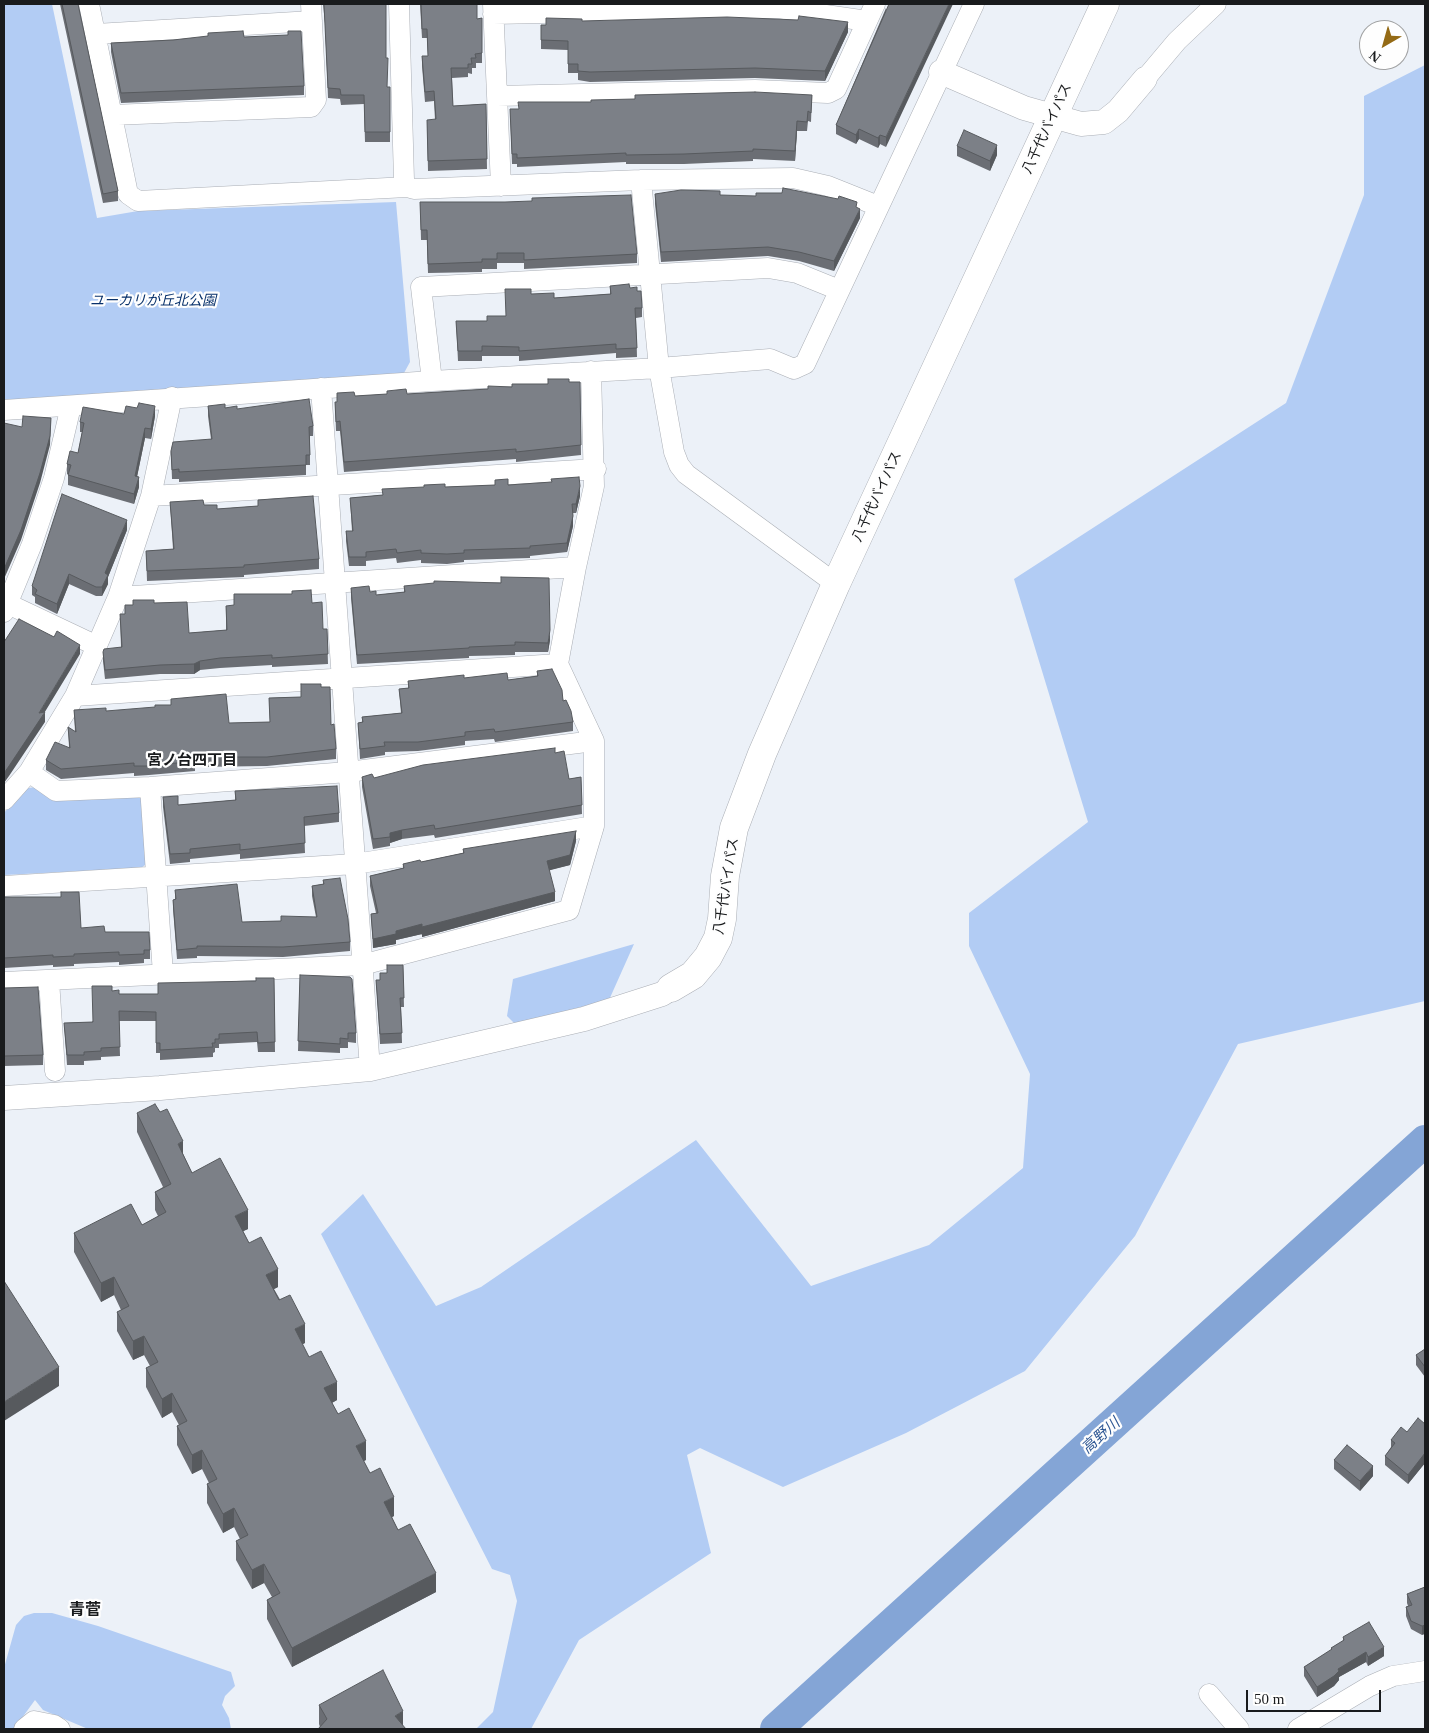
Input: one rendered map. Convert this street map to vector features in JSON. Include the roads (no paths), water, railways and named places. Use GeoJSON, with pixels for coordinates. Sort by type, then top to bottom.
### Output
{"type":"FeatureCollection","features":[{"type":"Feature","properties":{"kind":"highway","name":"八千代バイパス"},"geometry":{"type":"LineString","coordinates":[[671,988],[693,975],[708,956],[718,938],[722,920],[725,876],[734,828],[762,754],[836,584],[1105,4]]}},
{"type":"Feature","properties":{"kind":"street"},"geometry":{"type":"LineString","coordinates":[[89,4],[128,194],[138,201],[406,187],[414,189],[641,180],[793,178],[828,186],[878,206]]}},
{"type":"Feature","properties":{"kind":"street"},"geometry":{"type":"LineString","coordinates":[[399,4],[404,180],[406,187]]}},
{"type":"Feature","properties":{"kind":"street"},"geometry":{"type":"LineString","coordinates":[[4,410],[321,388],[659,368],[770,359],[794,369],[805,364],[974,4]]}},
{"type":"Feature","properties":{"kind":"street"},"geometry":{"type":"LineString","coordinates":[[941,72],[1051,117],[1081,124],[1104,122],[1118,111],[1177,42],[1216,4]]}},
{"type":"Feature","properties":{"kind":"street"},"geometry":{"type":"LineString","coordinates":[[497,96],[755,90],[828,93],[836,89],[871,12],[778,8],[493,9],[501,186]]}},
{"type":"Feature","properties":{"kind":"street"},"geometry":{"type":"LineString","coordinates":[[96,34],[312,12],[316,100],[311,107],[112,115]]}},
{"type":"Feature","properties":{"kind":"street"},"geometry":{"type":"LineString","coordinates":[[641,180],[659,368],[674,452],[679,465],[686,474],[836,584]]}},
{"type":"Feature","properties":{"kind":"street"},"geometry":{"type":"LineString","coordinates":[[432,381],[421,287],[650,276],[768,268],[798,273],[839,290]]}},
{"type":"Feature","properties":{"kind":"street"},"geometry":{"type":"LineString","coordinates":[[4,982],[362,965],[569,910],[594,826],[594,741],[558,664],[596,469],[591,371]]}},
{"type":"Feature","properties":{"kind":"street"},"geometry":{"type":"LineString","coordinates":[[321,388],[370,1069]]}},
{"type":"Feature","properties":{"kind":"street"},"geometry":{"type":"LineString","coordinates":[[4,800],[29,772],[75,696],[118,597],[151,496],[172,398]]}},
{"type":"Feature","properties":{"kind":"street"},"geometry":{"type":"LineString","coordinates":[[71,406],[54,478],[32,544],[5,606],[97,646]]}},
{"type":"Feature","properties":{"kind":"street"},"geometry":{"type":"LineString","coordinates":[[151,496],[596,469]]}},
{"type":"Feature","properties":{"kind":"street"},"geometry":{"type":"LineString","coordinates":[[118,597],[576,567]]}},
{"type":"Feature","properties":{"kind":"street"},"geometry":{"type":"LineString","coordinates":[[75,696],[558,664]]}},
{"type":"Feature","properties":{"kind":"street"},"geometry":{"type":"LineString","coordinates":[[29,772],[56,791],[150,787],[348,772],[594,741]]}},
{"type":"Feature","properties":{"kind":"street"},"geometry":{"type":"LineString","coordinates":[[150,787],[163,974]]}},
{"type":"Feature","properties":{"kind":"street"},"geometry":{"type":"LineString","coordinates":[[4,886],[355,864],[594,826]]}},
{"type":"Feature","properties":{"kind":"street"},"geometry":{"type":"LineString","coordinates":[[49,980],[55,1071]]}},
{"type":"Feature","properties":{"kind":"street"},"geometry":{"type":"LineString","coordinates":[[4,1098],[151,1089],[370,1069],[584,1019],[662,994],[671,988]]}},
{"type":"Feature","properties":{"kind":"street"},"geometry":{"type":"LineString","coordinates":[[1298,1729],[1370,1686],[1393,1676],[1425,1671]]}},
{"type":"Feature","properties":{"kind":"street"},"geometry":{"type":"LineString","coordinates":[[1209,1694],[1239,1729]]}},
{"type":"Feature","properties":{"kind":"street"},"geometry":{"type":"LineString","coordinates":[[24,1729],[34,1721],[54,1725],[60,1729]]}},
{"type":"Feature","properties":{"kind":"waterway","name":"高野川"},"geometry":{"type":"LineString","coordinates":[[776,1729],[1425,1141]]}},
{"type":"Feature","properties":{"kind":"district","name":"宮ノ台四丁目"},"geometry":{"type":"Point","coordinates":[192,759]}},
{"type":"Feature","properties":{"kind":"district","name":"青菅"},"geometry":{"type":"Point","coordinates":[85,1609]}},
{"type":"Feature","properties":{"kind":"park label","name":"ユーカリが丘北公園"},"geometry":{"type":"Point","coordinates":[153,300]}}]}
